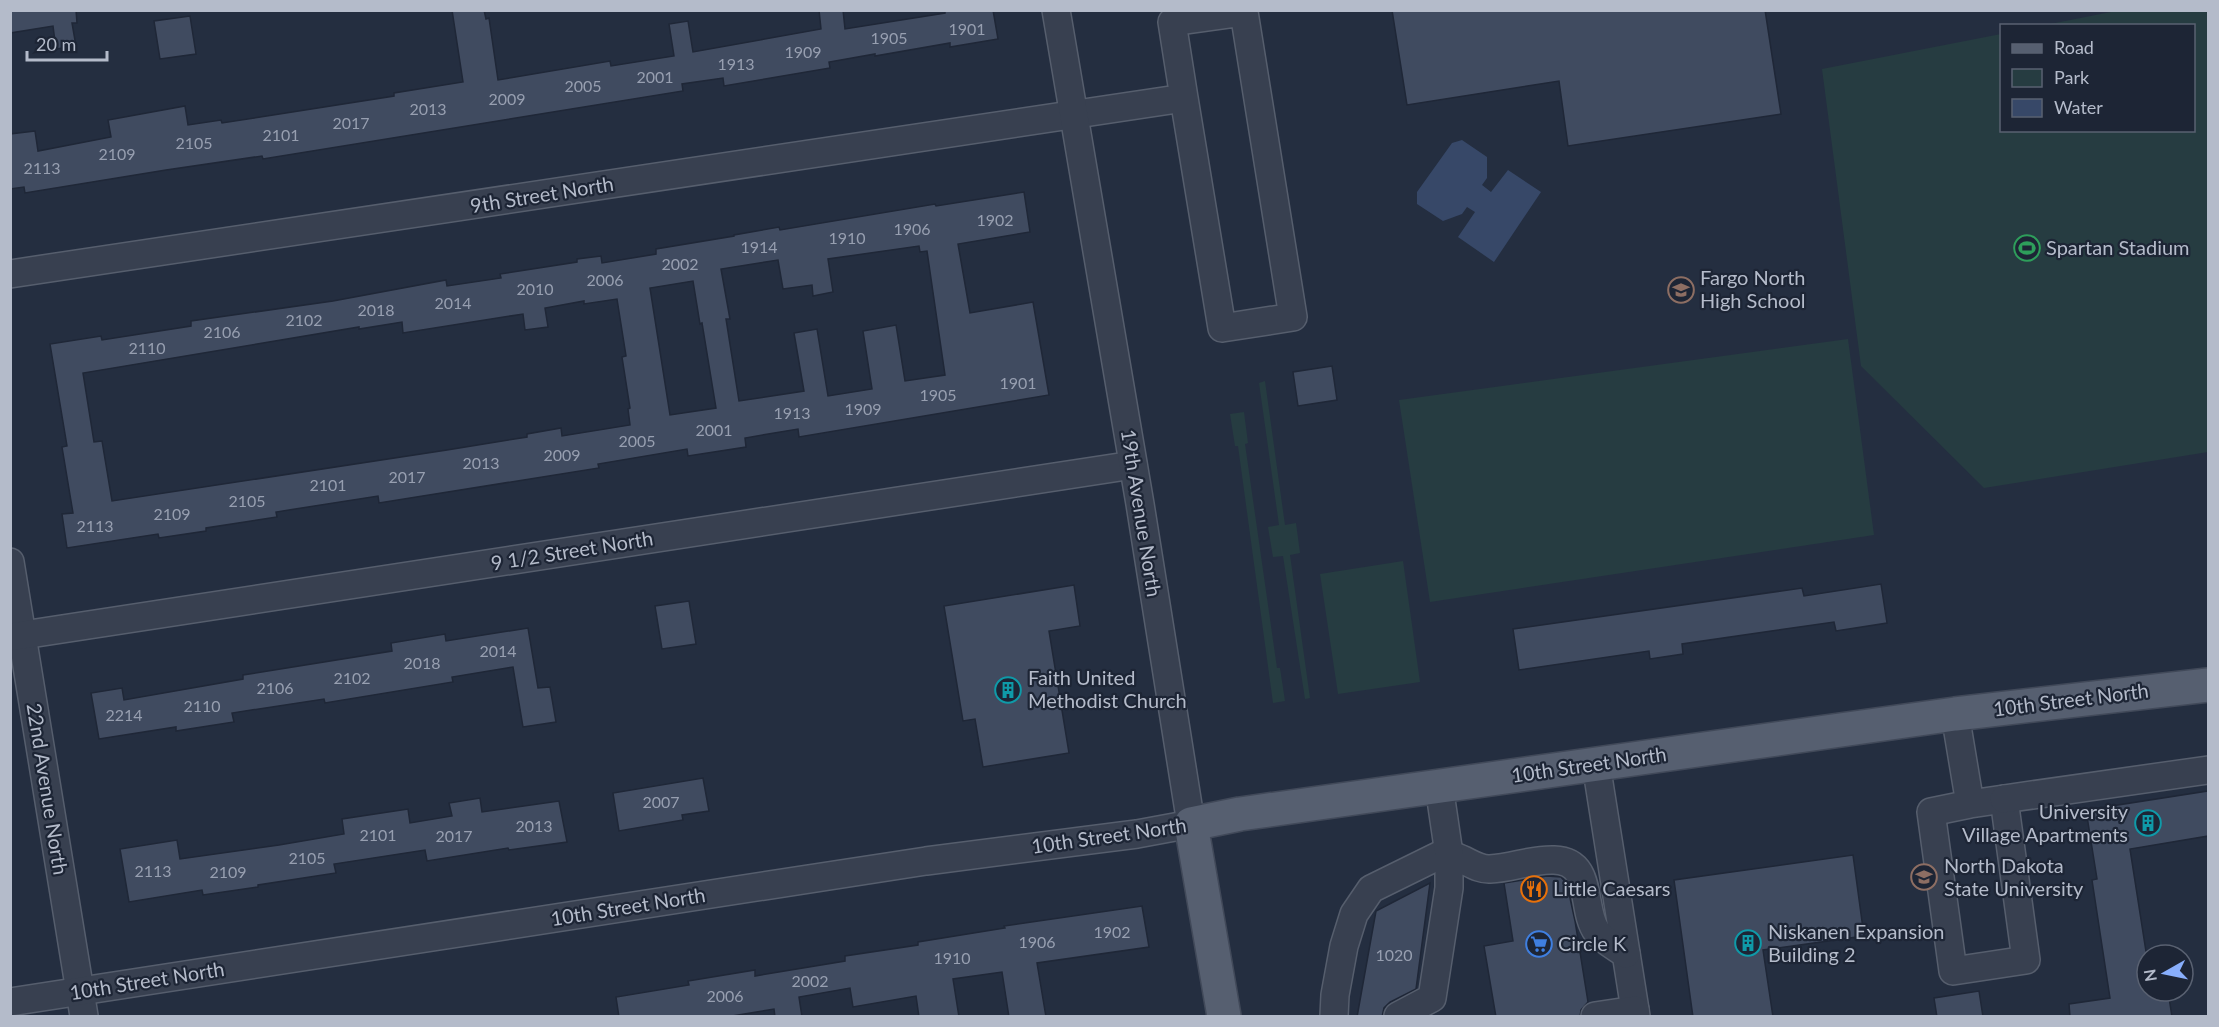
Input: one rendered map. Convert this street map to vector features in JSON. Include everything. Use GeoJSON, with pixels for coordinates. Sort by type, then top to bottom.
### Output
{"type":"FeatureCollection","features":[{"type":"Feature","properties":{"kind":"main road","name":"10th Street North"},"geometry":{"type":"LineString","coordinates":[[1191,824],[1240,814],[1955,714],[2208,685]]}},
{"type":"Feature","properties":{"kind":"main road","name":"19th Avenue North"},"geometry":{"type":"LineString","coordinates":[[1191,824],[1224,1017]]}},
{"type":"Feature","properties":{"kind":"street","name":"19th Avenue North"},"geometry":{"type":"LineString","coordinates":[[1056,10],[1134,465],[1191,824]]}},
{"type":"Feature","properties":{"kind":"street"},"geometry":{"type":"LineString","coordinates":[[1244,12],[1293,317],[1222,328],[1184,98],[1172,22],[1244,12]]}},
{"type":"Feature","properties":{"kind":"street","name":"9th Street North"},"geometry":{"type":"LineString","coordinates":[[10,274],[1184,98]]}},
{"type":"Feature","properties":{"kind":"street","name":"9 1/2 Street North"},"geometry":{"type":"LineString","coordinates":[[16,636],[1134,465]]}},
{"type":"Feature","properties":{"kind":"street","name":"22nd Avenue North"},"geometry":{"type":"LineString","coordinates":[[10,562],[16,636],[82,1004]]}},
{"type":"Feature","properties":{"kind":"street"},"geometry":{"type":"LineString","coordinates":[[1955,714],[1970,804]]}},
{"type":"Feature","properties":{"kind":"street"},"geometry":{"type":"LineString","coordinates":[[1595,1017],[1636,1013],[1596,764]]}},
{"type":"Feature","properties":{"kind":"street"},"geometry":{"type":"LineString","coordinates":[[2004,799],[2026,960],[1953,971],[1931,812],[1970,804],[2004,799],[2208,770]]}},
{"type":"Feature","properties":{"kind":"street"},"geometry":{"type":"LineString","coordinates":[[1398,1017],[1432,998],[1449,888],[1449,854],[1438,786]]}},
{"type":"Feature","properties":{"kind":"street","name":"10th Street North"},"geometry":{"type":"LineString","coordinates":[[10,1002],[82,1004],[902,865],[1137,834],[1191,824]]}},
{"type":"Feature","properties":{"kind":"street"},"geometry":{"type":"LineString","coordinates":[[1334,1017],[1335,995],[1344,946],[1354,914],[1371,889],[1438,856],[1449,854],[1488,869],[1538,860],[1557,860],[1570,864],[1579,872],[1586,887],[1588,913],[1597,933],[1626,954]]}},
{"type":"Feature","properties":{"kind":"green space","name":"Spartan Stadium"},"geometry":{"type":"Polygon","coordinates":[[[2121,10],[2208,11],[2208,452],[1984,488],[1861,366],[1822,69],[2000,34],[2000,132],[2195,132],[2195,24],[2050,24],[2121,10]]]}},
{"type":"Feature","properties":{"kind":"green space"},"geometry":{"type":"Polygon","coordinates":[[[1848,339],[1874,535],[1430,602],[1399,400],[1848,339]]]}},
{"type":"Feature","properties":{"kind":"green space"},"geometry":{"type":"Polygon","coordinates":[[[1265,381],[1285,525],[1296,523],[1300,553],[1290,555],[1310,698],[1305,699],[1283,556],[1273,557],[1268,527],[1279,525],[1259,383],[1265,381]]]}},
{"type":"Feature","properties":{"kind":"green space"},"geometry":{"type":"Polygon","coordinates":[[[1244,412],[1248,443],[1245,444],[1277,668],[1280,668],[1285,701],[1273,703],[1238,446],[1235,446],[1230,414],[1244,412]]]}},
{"type":"Feature","properties":{"kind":"green space"},"geometry":{"type":"Polygon","coordinates":[[[1403,561],[1420,682],[1338,694],[1320,574],[1403,561]]]}},
{"type":"Feature","properties":{"kind":"water"},"geometry":{"type":"Polygon","coordinates":[[[1462,140],[1487,157],[1487,178],[1482,185],[1491,192],[1508,170],[1541,192],[1494,262],[1458,237],[1475,212],[1467,207],[1462,214],[1443,221],[1417,204],[1417,192],[1452,143],[1462,140]]]}},
{"type":"Feature","properties":{"kind":"building"},"geometry":{"type":"Polygon","coordinates":[[[10,10],[76,10],[77,23],[72,23],[76,46],[56,49],[53,26],[10,33],[10,10]]]}},
{"type":"Feature","properties":{"kind":"building"},"geometry":{"type":"Polygon","coordinates":[[[452,10],[484,10],[486,19],[489,18],[498,80],[610,61],[611,66],[674,56],[669,24],[688,21],[693,52],[821,29],[819,10],[843,10],[845,29],[945,13],[945,10],[993,10],[998,39],[950,47],[950,43],[875,56],[875,54],[829,62],[830,68],[724,86],[723,78],[682,84],[683,91],[263,159],[262,156],[25,193],[24,187],[10,189],[10,134],[35,131],[38,151],[111,137],[108,120],[185,106],[188,125],[221,120],[222,123],[394,96],[394,93],[463,82],[452,10]]]}},
{"type":"Feature","properties":{"kind":"building"},"geometry":{"type":"Polygon","coordinates":[[[1392,10],[1765,10],[1781,114],[1568,146],[1559,81],[1407,105],[1392,10]]]}},
{"type":"Feature","properties":{"kind":"building"},"geometry":{"type":"Polygon","coordinates":[[[190,16],[196,54],[160,59],[154,21],[190,16]]]}},
{"type":"Feature","properties":{"kind":"building"},"geometry":{"type":"Polygon","coordinates":[[[1024,192],[1030,232],[958,244],[970,313],[1033,302],[1049,395],[799,437],[798,429],[745,438],[746,447],[688,456],[687,449],[598,464],[599,468],[379,503],[378,496],[276,512],[277,517],[206,528],[206,531],[159,538],[158,534],[67,548],[62,514],[73,513],[62,447],[67,446],[50,344],[101,336],[102,340],[191,326],[191,321],[333,301],[446,280],[447,286],[501,278],[500,274],[577,262],[577,259],[601,256],[602,263],[656,254],[656,249],[779,227],[780,230],[935,204],[936,206],[1024,192]],[[919,246],[828,259],[833,292],[813,296],[812,285],[783,289],[778,260],[721,269],[730,319],[726,319],[739,401],[804,391],[794,333],[817,329],[828,396],[872,389],[863,331],[896,325],[905,381],[945,375],[927,251],[920,252],[919,246]],[[693,281],[650,288],[670,415],[716,408],[693,281]],[[617,299],[584,304],[584,301],[545,308],[548,327],[525,330],[523,314],[403,333],[402,322],[359,329],[359,327],[83,373],[94,442],[102,441],[112,501],[527,437],[527,434],[561,428],[562,436],[630,425],[628,409],[630,408],[622,357],[626,356],[617,299]]]}},
{"type":"Feature","properties":{"kind":"building"},"geometry":{"type":"Polygon","coordinates":[[[1332,366],[1337,400],[1298,406],[1293,372],[1332,366]]]}},
{"type":"Feature","properties":{"kind":"building"},"geometry":{"type":"Polygon","coordinates":[[[1881,584],[1887,623],[1836,631],[1834,622],[1682,644],[1683,654],[1650,659],[1649,651],[1519,670],[1513,629],[1802,588],[1804,596],[1881,584]]]}},
{"type":"Feature","properties":{"kind":"building","name":"Faith United Methodist Church"},"geometry":{"type":"Polygon","coordinates":[[[1074,585],[1080,626],[1049,631],[1069,753],[983,767],[975,719],[963,721],[944,606],[1074,585]]]}},
{"type":"Feature","properties":{"kind":"building"},"geometry":{"type":"Polygon","coordinates":[[[689,601],[696,644],[662,649],[655,606],[689,601]]]}},
{"type":"Feature","properties":{"kind":"building"},"geometry":{"type":"Polygon","coordinates":[[[528,628],[538,688],[550,687],[556,722],[523,727],[513,667],[452,677],[453,682],[325,703],[324,699],[232,713],[234,722],[176,731],[176,727],[99,739],[91,693],[122,688],[124,700],[243,679],[243,675],[392,651],[391,643],[445,634],[446,641],[528,628]]]}},
{"type":"Feature","properties":{"kind":"building"},"geometry":{"type":"Polygon","coordinates":[[[703,778],[709,811],[682,815],[683,820],[619,831],[613,793],[703,778]]]}},
{"type":"Feature","properties":{"kind":"building"},"geometry":{"type":"Polygon","coordinates":[[[2208,791],[2208,836],[2130,849],[2145,943],[2135,943],[2135,1003],[2170,1003],[2172,1017],[2070,1017],[2069,1004],[2110,998],[2092,880],[2097,879],[2086,810],[2208,791]]]}},
{"type":"Feature","properties":{"kind":"building"},"geometry":{"type":"Polygon","coordinates":[[[480,798],[482,812],[559,801],[567,842],[509,850],[508,848],[427,861],[425,850],[334,864],[336,873],[258,885],[258,887],[203,895],[202,890],[129,902],[120,849],[177,840],[180,859],[279,845],[344,834],[342,819],[408,809],[410,823],[452,816],[449,803],[480,798]]]}},
{"type":"Feature","properties":{"kind":"building","name":"Niskanen Expansion Building 2"},"geometry":{"type":"Polygon","coordinates":[[[1853,855],[1864,936],[1763,950],[1773,1017],[1693,1017],[1674,880],[1853,855]]]}},
{"type":"Feature","properties":{"kind":"building","name":"Circle K"},"geometry":{"type":"Polygon","coordinates":[[[1547,876],[1561,877],[1567,884],[1588,1002],[1581,1010],[1580,1017],[1496,1017],[1484,946],[1513,941],[1504,883],[1547,876]]]}},
{"type":"Feature","properties":{"kind":"building"},"geometry":{"type":"Polygon","coordinates":[[[1430,883],[1416,989],[1390,1002],[1384,1008],[1382,1017],[1357,1017],[1376,911],[1430,883]]]}},
{"type":"Feature","properties":{"kind":"building"},"geometry":{"type":"Polygon","coordinates":[[[1142,906],[1149,947],[1037,963],[1046,1017],[1009,1017],[1002,972],[953,979],[959,1017],[919,1017],[916,996],[853,1007],[850,988],[799,997],[802,1017],[775,1017],[774,1009],[726,1017],[619,1017],[616,997],[689,985],[688,981],[755,970],[755,976],[845,961],[845,956],[918,945],[918,942],[1005,928],[1004,926],[1142,906]]]}},
{"type":"Feature","properties":{"kind":"building"},"geometry":{"type":"Polygon","coordinates":[[[1979,991],[1983,1017],[1937,1017],[1934,998],[1979,991]]]}},
{"type":"Feature","properties":{"kind":"place","name":"Spartan Stadium"},"geometry":{"type":"Point","coordinates":[2027,248]}},
{"type":"Feature","properties":{"kind":"place","name":"Fargo North High School"},"geometry":{"type":"Point","coordinates":[1681,290]}},
{"type":"Feature","properties":{"kind":"place","name":"Faith United Methodist Church"},"geometry":{"type":"Point","coordinates":[1008,690]}},
{"type":"Feature","properties":{"kind":"place","name":"University Village Apartments"},"geometry":{"type":"Point","coordinates":[2148,823]}},
{"type":"Feature","properties":{"kind":"place","name":"North Dakota State University"},"geometry":{"type":"Point","coordinates":[1924,877]}},
{"type":"Feature","properties":{"kind":"place","name":"Little Caesars"},"geometry":{"type":"Point","coordinates":[1534,889]}},
{"type":"Feature","properties":{"kind":"place","name":"Niskanen Expansion Building 2"},"geometry":{"type":"Point","coordinates":[1748,943]}},
{"type":"Feature","properties":{"kind":"place","name":"Circle K"},"geometry":{"type":"Point","coordinates":[1539,944]}}]}
